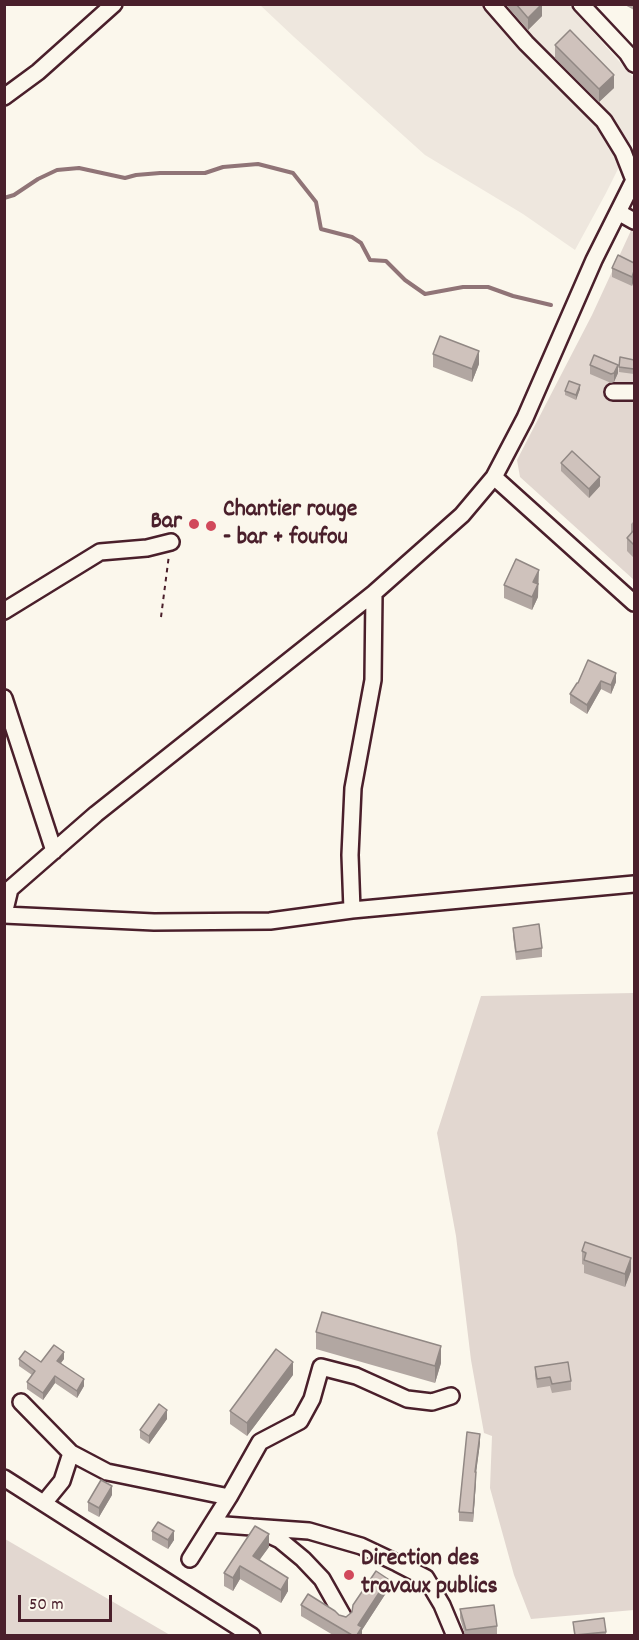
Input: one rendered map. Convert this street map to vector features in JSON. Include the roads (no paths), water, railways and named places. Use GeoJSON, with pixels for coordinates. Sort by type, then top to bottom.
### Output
{"type":"FeatureCollection","features":[{"type":"Feature","properties":{"kind":"street"},"geometry":{"type":"LineString","coordinates":[[4,97],[38,72],[114,4]]}},
{"type":"Feature","properties":{"kind":"street"},"geometry":{"type":"LineString","coordinates":[[492,4],[526,43],[604,121],[623,152],[634,180],[594,260],[525,418],[494,477],[462,515],[374,593],[96,814],[10,889],[4,914],[154,922],[270,921],[352,910],[634,884]]}},
{"type":"Feature","properties":{"kind":"street"},"geometry":{"type":"LineString","coordinates":[[581,4],[627,53],[634,64]]}},
{"type":"Feature","properties":{"kind":"street"},"geometry":{"type":"LineString","coordinates":[[618,212],[634,221]]}},
{"type":"Feature","properties":{"kind":"street"},"geometry":{"type":"LineString","coordinates":[[613,392],[634,392]]}},
{"type":"Feature","properties":{"kind":"street"},"geometry":{"type":"LineString","coordinates":[[494,477],[634,603]]}},
{"type":"Feature","properties":{"kind":"street"},"geometry":{"type":"LineString","coordinates":[[4,611],[100,552],[147,548],[171,542]]}},
{"type":"Feature","properties":{"kind":"street"},"geometry":{"type":"LineString","coordinates":[[352,910],[350,855],[352,788],[373,680],[374,593]]}},
{"type":"Feature","properties":{"kind":"street"},"geometry":{"type":"LineString","coordinates":[[6,707],[54,851]]}},
{"type":"Feature","properties":{"kind":"street"},"geometry":{"type":"LineString","coordinates":[[190,1559],[260,1442],[300,1421],[312,1399],[321,1367],[356,1376],[407,1399],[432,1402],[451,1396]]}},
{"type":"Feature","properties":{"kind":"street"},"geometry":{"type":"LineString","coordinates":[[21,1402],[71,1453],[107,1472],[229,1497]]}},
{"type":"Feature","properties":{"kind":"street"},"geometry":{"type":"LineString","coordinates":[[44,1503],[62,1481],[71,1453]]}},
{"type":"Feature","properties":{"kind":"street"},"geometry":{"type":"LineString","coordinates":[[4,1478],[252,1635]]}},
{"type":"Feature","properties":{"kind":"street"},"geometry":{"type":"LineString","coordinates":[[212,1524],[309,1531],[361,1546],[426,1578],[442,1605],[454,1635]]}},
{"type":"Feature","properties":{"kind":"street"},"geometry":{"type":"LineString","coordinates":[[252,1527],[280,1540],[303,1559],[322,1579],[344,1618]]}},
{"type":"Feature","properties":{"kind":"waterway"},"geometry":{"type":"LineString","coordinates":[[4,198],[14,195],[57,170],[79,168],[125,178],[160,173],[205,173],[223,167],[258,164],[293,173],[316,202],[321,229],[352,237],[361,243],[370,260],[386,261],[405,280],[425,294],[463,287],[488,287],[551,305]]}},
{"type":"Feature","properties":{"kind":"place","name":"Bar"},"geometry":{"type":"Point","coordinates":[194,524]}},
{"type":"Feature","properties":{"kind":"place","name":"Chantier rouge - bar + foufou"},"geometry":{"type":"Point","coordinates":[211,526]}},
{"type":"Feature","properties":{"kind":"place","name":"Direction des travaux publics"},"geometry":{"type":"Point","coordinates":[349,1575]}}]}
